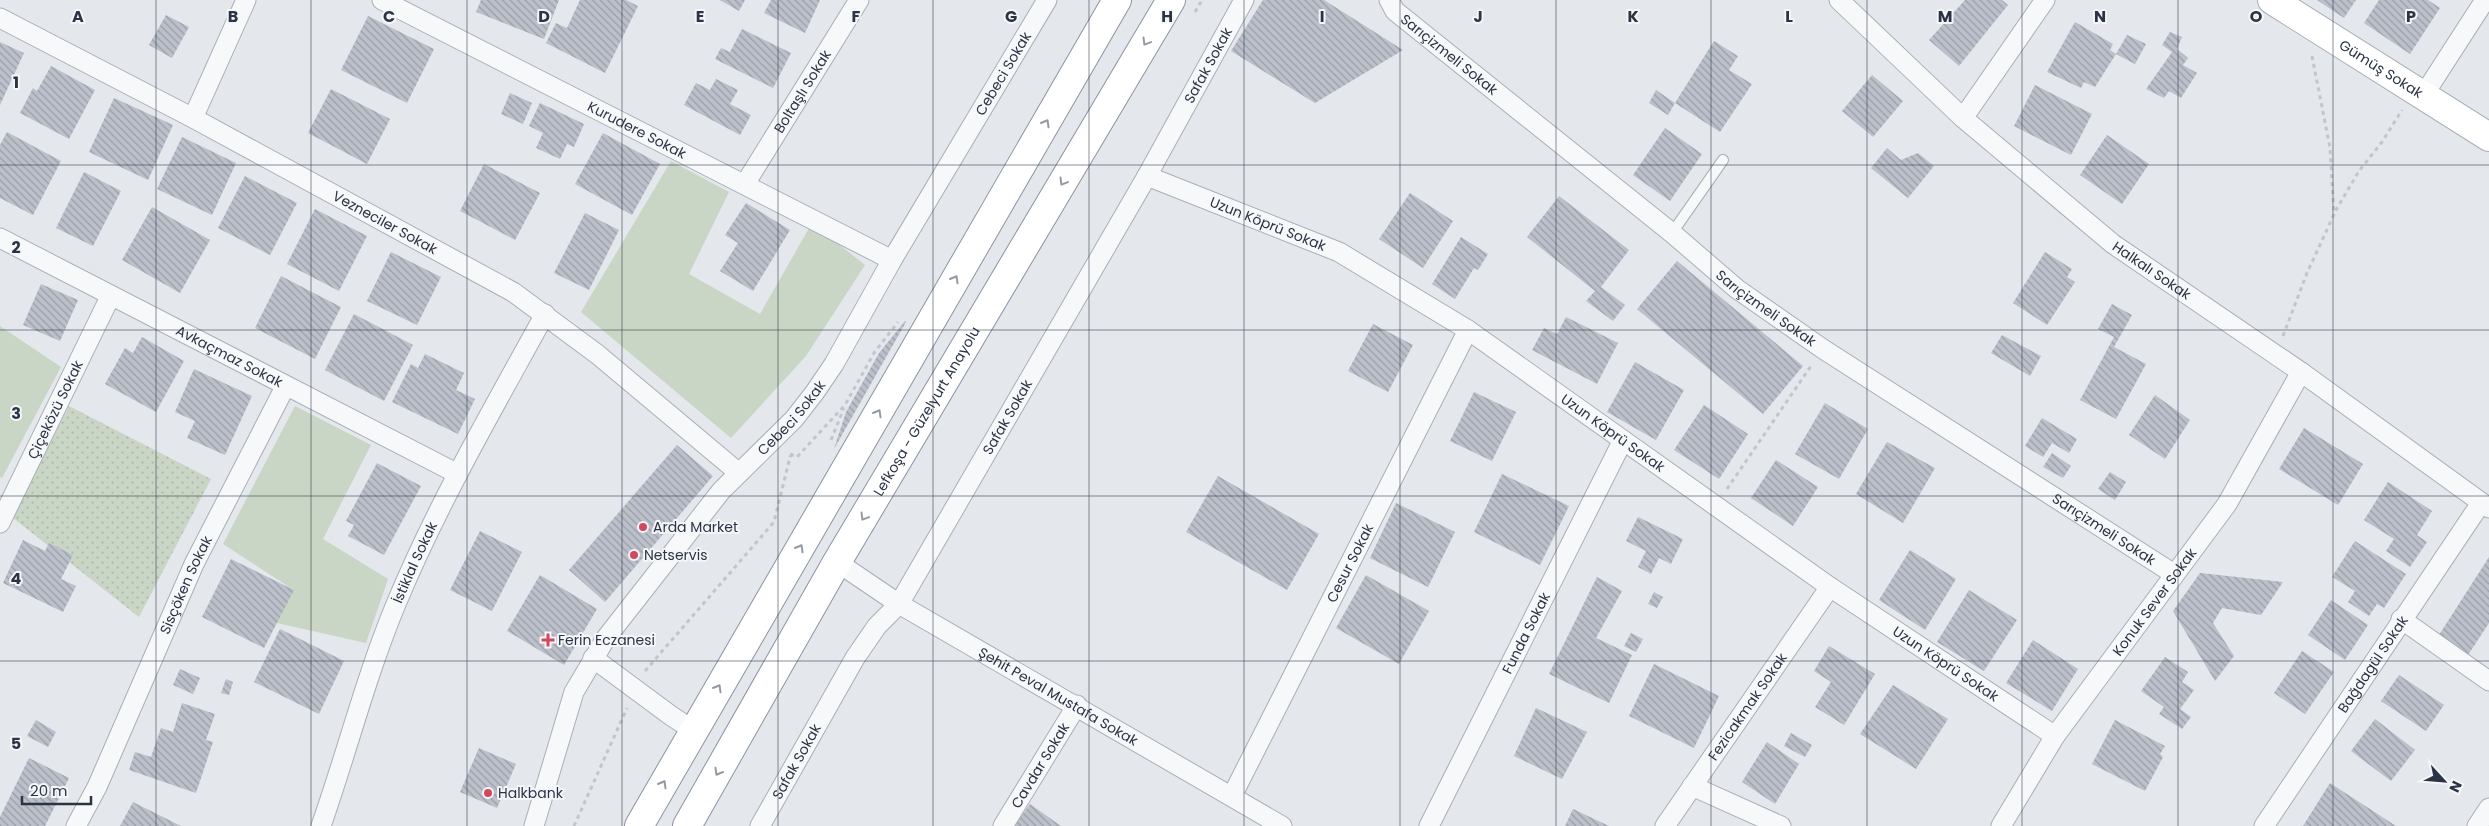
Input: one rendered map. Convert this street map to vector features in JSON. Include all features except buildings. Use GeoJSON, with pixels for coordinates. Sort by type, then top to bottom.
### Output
{"type":"FeatureCollection","features":[{"type":"Feature","properties":{"kind":"main road"},"geometry":{"type":"LineString","coordinates":[[639,826],[1117,0]]}},
{"type":"Feature","properties":{"kind":"main road","name":"Lefkoşa - Güzelyurt Anayolu"},"geometry":{"type":"LineString","coordinates":[[687,826],[837,562],[1171,0]]}},
{"type":"Feature","properties":{"kind":"main road","name":"Gümüş Sokak"},"geometry":{"type":"LineString","coordinates":[[2272,0],[2489,137]]}},
{"type":"Feature","properties":{"kind":"street"},"geometry":{"type":"LineString","coordinates":[[192,118],[246,0]]}},
{"type":"Feature","properties":{"kind":"street","name":"Kurudere Sokak"},"geometry":{"type":"LineString","coordinates":[[382,0],[892,260]]}},
{"type":"Feature","properties":{"kind":"street","name":"Boltaşlı Sokak"},"geometry":{"type":"LineString","coordinates":[[745,184],[860,0]]}},
{"type":"Feature","properties":{"kind":"street","name":"Cebeci Sokak"},"geometry":{"type":"LineString","coordinates":[[534,826],[574,692],[593,658],[617,622],[721,491],[794,419],[829,371],[892,260],[1047,0]]}},
{"type":"Feature","properties":{"kind":"street","name":"Safak Sokak"},"geometry":{"type":"LineString","coordinates":[[760,826],[855,658],[877,626],[899,604],[1147,176],[1244,0]]}},
{"type":"Feature","properties":{"kind":"street","name":"Sarıçizmeli Sokak"},"geometry":{"type":"LineString","coordinates":[[1389,0],[1396,12],[1672,233],[1737,289],[1823,349],[2174,574]]}},
{"type":"Feature","properties":{"kind":"street","name":"Halkalı Sokak"},"geometry":{"type":"LineString","coordinates":[[1839,0],[1963,118],[2113,244],[2301,372],[2485,506]]}},
{"type":"Feature","properties":{"kind":"street"},"geometry":{"type":"LineString","coordinates":[[1963,118],[2019,41],[2045,0]]}},
{"type":"Feature","properties":{"kind":"street"},"geometry":{"type":"LineString","coordinates":[[2419,93],[2484,0]]}},
{"type":"Feature","properties":{"kind":"street","name":"Vezneciler Sokak"},"geometry":{"type":"LineString","coordinates":[[0,18],[192,118],[513,292],[597,354],[739,473]]}},
{"type":"Feature","properties":{"kind":"street","name":"Uzun Köprü Sokak"},"geometry":{"type":"LineString","coordinates":[[1147,176],[1339,252],[1468,330],[1830,587],[2055,736]]}},
{"type":"Feature","properties":{"kind":"street","name":"Avkaçmaz Sokak"},"geometry":{"type":"LineString","coordinates":[[0,238],[110,297],[458,474]]}},
{"type":"Feature","properties":{"kind":"street","name":"Çiçeközü Sokak"},"geometry":{"type":"LineString","coordinates":[[0,523],[6,497],[110,297]]}},
{"type":"Feature","properties":{"kind":"street","name":"İstiklal Sokak"},"geometry":{"type":"LineString","coordinates":[[320,826],[380,644],[418,554],[458,474],[545,314]]}},
{"type":"Feature","properties":{"kind":"street","name":"Cesur Sokak"},"geometry":{"type":"LineString","coordinates":[[1232,796],[1468,330]]}},
{"type":"Feature","properties":{"kind":"street","name":"Konuk Sever Sokak"},"geometry":{"type":"LineString","coordinates":[[2001,826],[2055,736],[2227,504],[2301,372]]}},
{"type":"Feature","properties":{"kind":"street","name":"Sisçöken Sokak"},"geometry":{"type":"LineString","coordinates":[[76,826],[97,788],[194,564],[285,387]]}},
{"type":"Feature","properties":{"kind":"street","name":"Funda Sokak"},"geometry":{"type":"LineString","coordinates":[[1429,826],[1623,440]]}},
{"type":"Feature","properties":{"kind":"street","name":"Bağdagül Sokak"},"geometry":{"type":"LineString","coordinates":[[2264,826],[2401,619],[2485,506]]}},
{"type":"Feature","properties":{"kind":"street","name":"Şehit Peval Mustafa Sokak"},"geometry":{"type":"LineString","coordinates":[[837,562],[899,604],[1078,705],[1282,826]]}},
{"type":"Feature","properties":{"kind":"street","name":"Fezicakmak Sokak"},"geometry":{"type":"LineString","coordinates":[[1665,826],[1830,587]]}},
{"type":"Feature","properties":{"kind":"street"},"geometry":{"type":"LineString","coordinates":[[2401,619],[2489,681]]}},
{"type":"Feature","properties":{"kind":"street"},"geometry":{"type":"LineString","coordinates":[[593,658],[694,731]]}},
{"type":"Feature","properties":{"kind":"street","name":"Cavdar Sokak"},"geometry":{"type":"LineString","coordinates":[[1003,826],[1078,705]]}},
{"type":"Feature","properties":{"kind":"street"},"geometry":{"type":"LineString","coordinates":[[1692,786],[1781,826]]}},
{"type":"Feature","properties":{"kind":"street"},"geometry":{"type":"LineString","coordinates":[[2477,826],[2489,808]]}},
{"type":"Feature","properties":{"kind":"lane"},"geometry":{"type":"LineString","coordinates":[[1672,233],[1723,160]]}},
{"type":"Feature","properties":{"kind":"path"},"geometry":{"type":"LineString","coordinates":[[2324,33],[2312,57],[2330,148],[2334,216]]}},
{"type":"Feature","properties":{"kind":"path"},"geometry":{"type":"LineString","coordinates":[[2276,355],[2307,273],[2334,216],[2359,171],[2419,93]]}},
{"type":"Feature","properties":{"kind":"path"},"geometry":{"type":"LineString","coordinates":[[830,440],[845,405],[874,353],[898,322]]}},
{"type":"Feature","properties":{"kind":"path"},"geometry":{"type":"LineString","coordinates":[[1715,506],[1823,349]]}},
{"type":"Feature","properties":{"kind":"path"},"geometry":{"type":"LineString","coordinates":[[769,443],[797,457],[845,405]]}},
{"type":"Feature","properties":{"kind":"path"},"geometry":{"type":"LineString","coordinates":[[574,826],[635,689]]}},
{"type":"Feature","properties":{"kind":"green space"},"geometry":{"type":"Polygon","coordinates":[[[671,161],[729,192],[689,274],[760,314],[812,223],[865,265],[806,356],[731,438],[581,312],[671,161]]]}},
{"type":"Feature","properties":{"kind":"green space"},"geometry":{"type":"Polygon","coordinates":[[[0,326],[61,367],[2,478],[0,477],[0,326]]]}},
{"type":"Feature","properties":{"kind":"green space"},"geometry":{"type":"Polygon","coordinates":[[[69,406],[211,479],[139,617],[13,518],[69,406]]]}},
{"type":"Feature","properties":{"kind":"green space"},"geometry":{"type":"Polygon","coordinates":[[[295,406],[371,445],[323,539],[388,579],[366,643],[277,623],[292,589],[223,544],[295,406]]]}},
{"type":"Feature","properties":{"kind":"place","name":"Arda Market"},"geometry":{"type":"Point","coordinates":[643,527]}},
{"type":"Feature","properties":{"kind":"place","name":"Netservis"},"geometry":{"type":"Point","coordinates":[634,555]}},
{"type":"Feature","properties":{"kind":"place","name":"Ferin Eczanesi"},"geometry":{"type":"Point","coordinates":[548,640]}},
{"type":"Feature","properties":{"kind":"place","name":"Halkbank"},"geometry":{"type":"Point","coordinates":[488,793]}}]}
